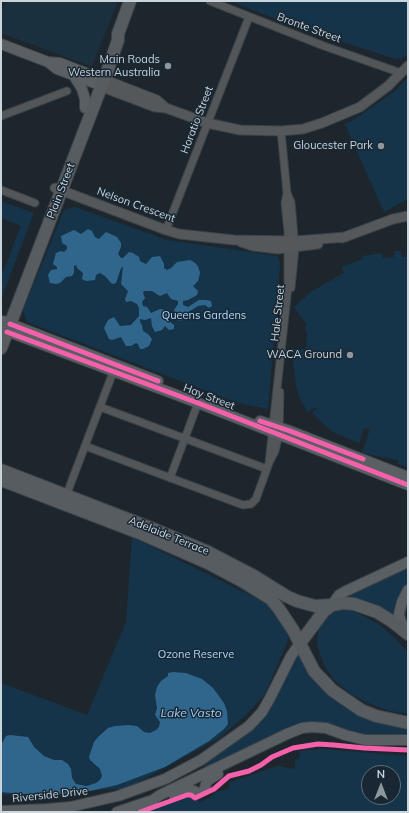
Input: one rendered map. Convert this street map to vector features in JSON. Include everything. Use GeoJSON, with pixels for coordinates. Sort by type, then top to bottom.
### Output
{"type":"FeatureCollection","features":[{"type":"Feature","properties":{"kind":"highway","name":"Plain Street"},"geometry":{"type":"LineString","coordinates":[[1,348],[4,325],[99,81],[112,37],[118,34],[130,1]]}},
{"type":"Feature","properties":{"kind":"highway","name":"Plain Street"},"geometry":{"type":"LineString","coordinates":[[58,189],[85,108],[99,81]]}},
{"type":"Feature","properties":{"kind":"highway","name":"Adelaide Terrace"},"geometry":{"type":"LineString","coordinates":[[1,470],[151,528],[208,552],[297,601],[315,606],[348,603],[363,607],[377,612],[408,634]]}},
{"type":"Feature","properties":{"kind":"highway","name":"Adelaide Terrace"},"geometry":{"type":"LineString","coordinates":[[1,480],[142,534],[208,563],[242,581],[271,599],[286,618],[314,671],[327,686],[361,710],[408,723]]}},
{"type":"Feature","properties":{"kind":"highway"},"geometry":{"type":"LineString","coordinates":[[300,644],[313,624],[324,611],[332,605]]}},
{"type":"Feature","properties":{"kind":"main road"},"geometry":{"type":"LineString","coordinates":[[1,44],[48,62],[60,63],[99,81]]}},
{"type":"Feature","properties":{"kind":"main road"},"geometry":{"type":"LineString","coordinates":[[48,62],[57,69],[74,76],[99,81]]}},
{"type":"Feature","properties":{"kind":"main road"},"geometry":{"type":"LineString","coordinates":[[74,76],[82,89],[85,108]]}},
{"type":"Feature","properties":{"kind":"main road","name":"Hay Street"},"geometry":{"type":"LineString","coordinates":[[4,325],[115,368],[237,412],[276,430],[408,485]]}},
{"type":"Feature","properties":{"kind":"main road","name":"Hay Street"},"geometry":{"type":"LineString","coordinates":[[115,368],[198,404],[408,477]]}},
{"type":"Feature","properties":{"kind":"main road"},"geometry":{"type":"LineString","coordinates":[[332,605],[339,595],[346,591],[408,562]]}},
{"type":"Feature","properties":{"kind":"main road"},"geometry":{"type":"LineString","coordinates":[[408,590],[402,602],[400,614],[401,622],[408,634]]}},
{"type":"Feature","properties":{"kind":"main road","name":"Riverside Drive"},"geometry":{"type":"LineString","coordinates":[[1,811],[47,809],[112,798],[165,779],[202,760],[249,726],[262,712],[290,656],[300,644]]}},
{"type":"Feature","properties":{"kind":"main road"},"geometry":{"type":"LineString","coordinates":[[153,800],[160,795],[294,730],[312,727],[326,728],[365,740],[408,740]]}},
{"type":"Feature","properties":{"kind":"main road"},"geometry":{"type":"LineString","coordinates":[[117,812],[187,790],[201,792],[205,784],[211,778],[250,758],[256,749]]}},
{"type":"Feature","properties":{"kind":"street","name":"Bronte Street"},"geometry":{"type":"LineString","coordinates":[[210,1],[324,46],[401,73]]}},
{"type":"Feature","properties":{"kind":"street","name":"Horatio Street"},"geometry":{"type":"LineString","coordinates":[[166,230],[249,17]]}},
{"type":"Feature","properties":{"kind":"street"},"geometry":{"type":"LineString","coordinates":[[99,81],[155,107],[166,108],[207,124],[240,130],[281,131],[303,129],[344,115],[360,107],[375,96],[408,66]]}},
{"type":"Feature","properties":{"kind":"street"},"geometry":{"type":"LineString","coordinates":[[1,116],[67,91]]}},
{"type":"Feature","properties":{"kind":"street","name":"Hale Street"},"geometry":{"type":"LineString","coordinates":[[170,478],[243,505],[251,504],[256,499],[268,466],[273,458],[275,451],[291,244],[285,203],[287,193],[281,131]]}},
{"type":"Feature","properties":{"kind":"street","name":"Nelson Crescent"},"geometry":{"type":"LineString","coordinates":[[58,189],[179,234],[234,240],[291,244],[346,237],[393,219],[408,216]]}},
{"type":"Feature","properties":{"kind":"street"},"geometry":{"type":"LineString","coordinates":[[1,190],[35,203]]}},
{"type":"Feature","properties":{"kind":"street"},"geometry":{"type":"LineString","coordinates":[[66,496],[115,368]]}},
{"type":"Feature","properties":{"kind":"street"},"geometry":{"type":"LineString","coordinates":[[85,446],[170,478],[198,404]]}},
{"type":"Feature","properties":{"kind":"street"},"geometry":{"type":"LineString","coordinates":[[100,407],[185,439],[268,466]]}},
{"type":"Feature","properties":{"kind":"shaded area"},"geometry":{"type":"Polygon","coordinates":[[[6,1],[118,1],[92,66],[90,66],[1,33],[1,13],[6,1]]]}},
{"type":"Feature","properties":{"kind":"green space"},"geometry":{"type":"Polygon","coordinates":[[[230,1],[408,1],[408,54],[402,58],[396,59],[299,28],[230,1]]]}},
{"type":"Feature","properties":{"kind":"green space","name":"Gloucester Park"},"geometry":{"type":"Polygon","coordinates":[[[408,77],[408,199],[384,212],[345,124],[352,121],[395,91],[408,77]]]}},
{"type":"Feature","properties":{"kind":"green space"},"geometry":{"type":"Polygon","coordinates":[[[1,201],[34,213],[1,299],[1,271],[3,272],[21,226],[1,218],[1,201]]]}},
{"type":"Feature","properties":{"kind":"green space","name":"Queens Gardens"},"geometry":{"type":"Polygon","coordinates":[[[75,207],[167,240],[278,256],[280,265],[268,409],[238,403],[27,322],[23,310],[64,210],[75,207]]]}},
{"type":"Feature","properties":{"kind":"green space","name":"WACA Ground"},"geometry":{"type":"Polygon","coordinates":[[[395,251],[401,251],[402,257],[408,257],[408,467],[398,464],[398,460],[362,453],[370,429],[364,428],[359,443],[333,432],[312,412],[317,409],[316,407],[308,412],[300,399],[296,386],[293,361],[293,349],[306,349],[307,333],[305,330],[307,325],[294,307],[311,292],[344,273],[342,267],[363,259],[362,256],[382,253],[383,258],[394,257],[395,251]]]}},
{"type":"Feature","properties":{"kind":"green space","name":"Ozone Reserve"},"geometry":{"type":"Polygon","coordinates":[[[132,537],[266,603],[284,625],[289,638],[265,694],[246,715],[219,738],[126,789],[89,790],[31,796],[1,795],[1,683],[87,715],[126,622],[132,537]]]}},
{"type":"Feature","properties":{"kind":"green space"},"geometry":{"type":"Polygon","coordinates":[[[408,564],[408,583],[399,596],[392,616],[346,596],[408,564]]]}},
{"type":"Feature","properties":{"kind":"green space"},"geometry":{"type":"Polygon","coordinates":[[[346,608],[380,625],[408,652],[408,714],[391,711],[360,699],[334,680],[324,665],[317,645],[320,623],[333,610],[346,608]]]}},
{"type":"Feature","properties":{"kind":"green space"},"geometry":{"type":"Polygon","coordinates":[[[298,651],[328,693],[342,705],[358,713],[408,728],[408,738],[370,738],[311,725],[207,771],[204,766],[249,731],[298,651]]]}},
{"type":"Feature","properties":{"kind":"green space"},"geometry":{"type":"Polygon","coordinates":[[[321,749],[408,756],[408,812],[147,812],[189,797],[194,801],[198,800],[200,802],[211,797],[215,793],[230,788],[228,783],[277,766],[295,769],[295,761],[300,757],[299,751],[321,749]]]}},
{"type":"Feature","properties":{"kind":"water"},"geometry":{"type":"Polygon","coordinates":[[[88,229],[92,231],[95,237],[99,239],[106,232],[117,237],[121,243],[118,254],[121,258],[129,252],[139,257],[140,261],[146,264],[152,257],[160,256],[164,264],[164,268],[167,270],[177,262],[190,260],[194,262],[198,266],[200,273],[198,281],[193,286],[198,291],[197,295],[183,301],[183,305],[188,307],[199,300],[206,300],[211,301],[212,306],[209,308],[205,305],[198,306],[185,314],[183,320],[179,321],[176,318],[174,310],[178,304],[178,301],[171,299],[167,293],[160,296],[152,291],[144,291],[143,293],[145,298],[142,302],[143,306],[147,307],[151,313],[160,309],[165,310],[169,321],[174,325],[174,329],[169,330],[165,326],[162,330],[155,332],[152,326],[151,318],[145,320],[140,319],[143,331],[152,339],[149,346],[143,349],[140,349],[136,343],[131,346],[126,346],[121,337],[112,340],[109,339],[104,328],[108,320],[114,317],[120,326],[131,325],[139,316],[139,308],[137,304],[131,301],[126,302],[125,299],[128,291],[121,284],[123,267],[121,268],[116,283],[113,284],[100,273],[96,275],[95,280],[86,281],[82,279],[83,273],[77,268],[76,265],[74,266],[74,273],[72,276],[66,277],[60,283],[50,283],[48,275],[51,270],[57,269],[57,267],[53,264],[56,253],[61,251],[64,252],[67,249],[67,246],[62,243],[61,236],[74,230],[81,234],[88,229]]]}},
{"type":"Feature","properties":{"kind":"water","name":"Lake Vasto"},"geometry":{"type":"Polygon","coordinates":[[[168,673],[186,673],[202,679],[213,688],[224,703],[227,711],[228,724],[209,741],[165,767],[117,785],[90,791],[64,794],[22,794],[1,792],[1,745],[6,736],[10,735],[28,737],[34,747],[44,756],[54,760],[62,760],[68,764],[71,769],[72,778],[76,784],[87,786],[96,783],[102,776],[100,769],[90,760],[89,757],[94,742],[108,728],[115,726],[137,726],[144,732],[150,733],[156,730],[159,727],[160,722],[155,715],[157,708],[155,695],[157,687],[161,681],[168,676],[168,673]]]}},
{"type":"Feature","properties":{"kind":"cycle path"},"geometry":{"type":"LineString","coordinates":[[10,324],[158,381]]}},
{"type":"Feature","properties":{"kind":"cycle path"},"geometry":{"type":"LineString","coordinates":[[7,332],[198,403],[408,485]]}},
{"type":"Feature","properties":{"kind":"cycle path"},"geometry":{"type":"LineString","coordinates":[[260,421],[363,459]]}},
{"type":"Feature","properties":{"kind":"cycle path"},"geometry":{"type":"LineString","coordinates":[[140,812],[187,795],[191,795],[195,798],[214,789],[229,776],[249,771],[272,757],[293,748],[318,744],[408,750]]}},
{"type":"Feature","properties":{"kind":"place","name":"Main Roads Western Australia"},"geometry":{"type":"Point","coordinates":[168,66]}},
{"type":"Feature","properties":{"kind":"place","name":"Gloucester Park"},"geometry":{"type":"Point","coordinates":[381,146]}},
{"type":"Feature","properties":{"kind":"place","name":"WACA Ground"},"geometry":{"type":"Point","coordinates":[350,355]}}]}
